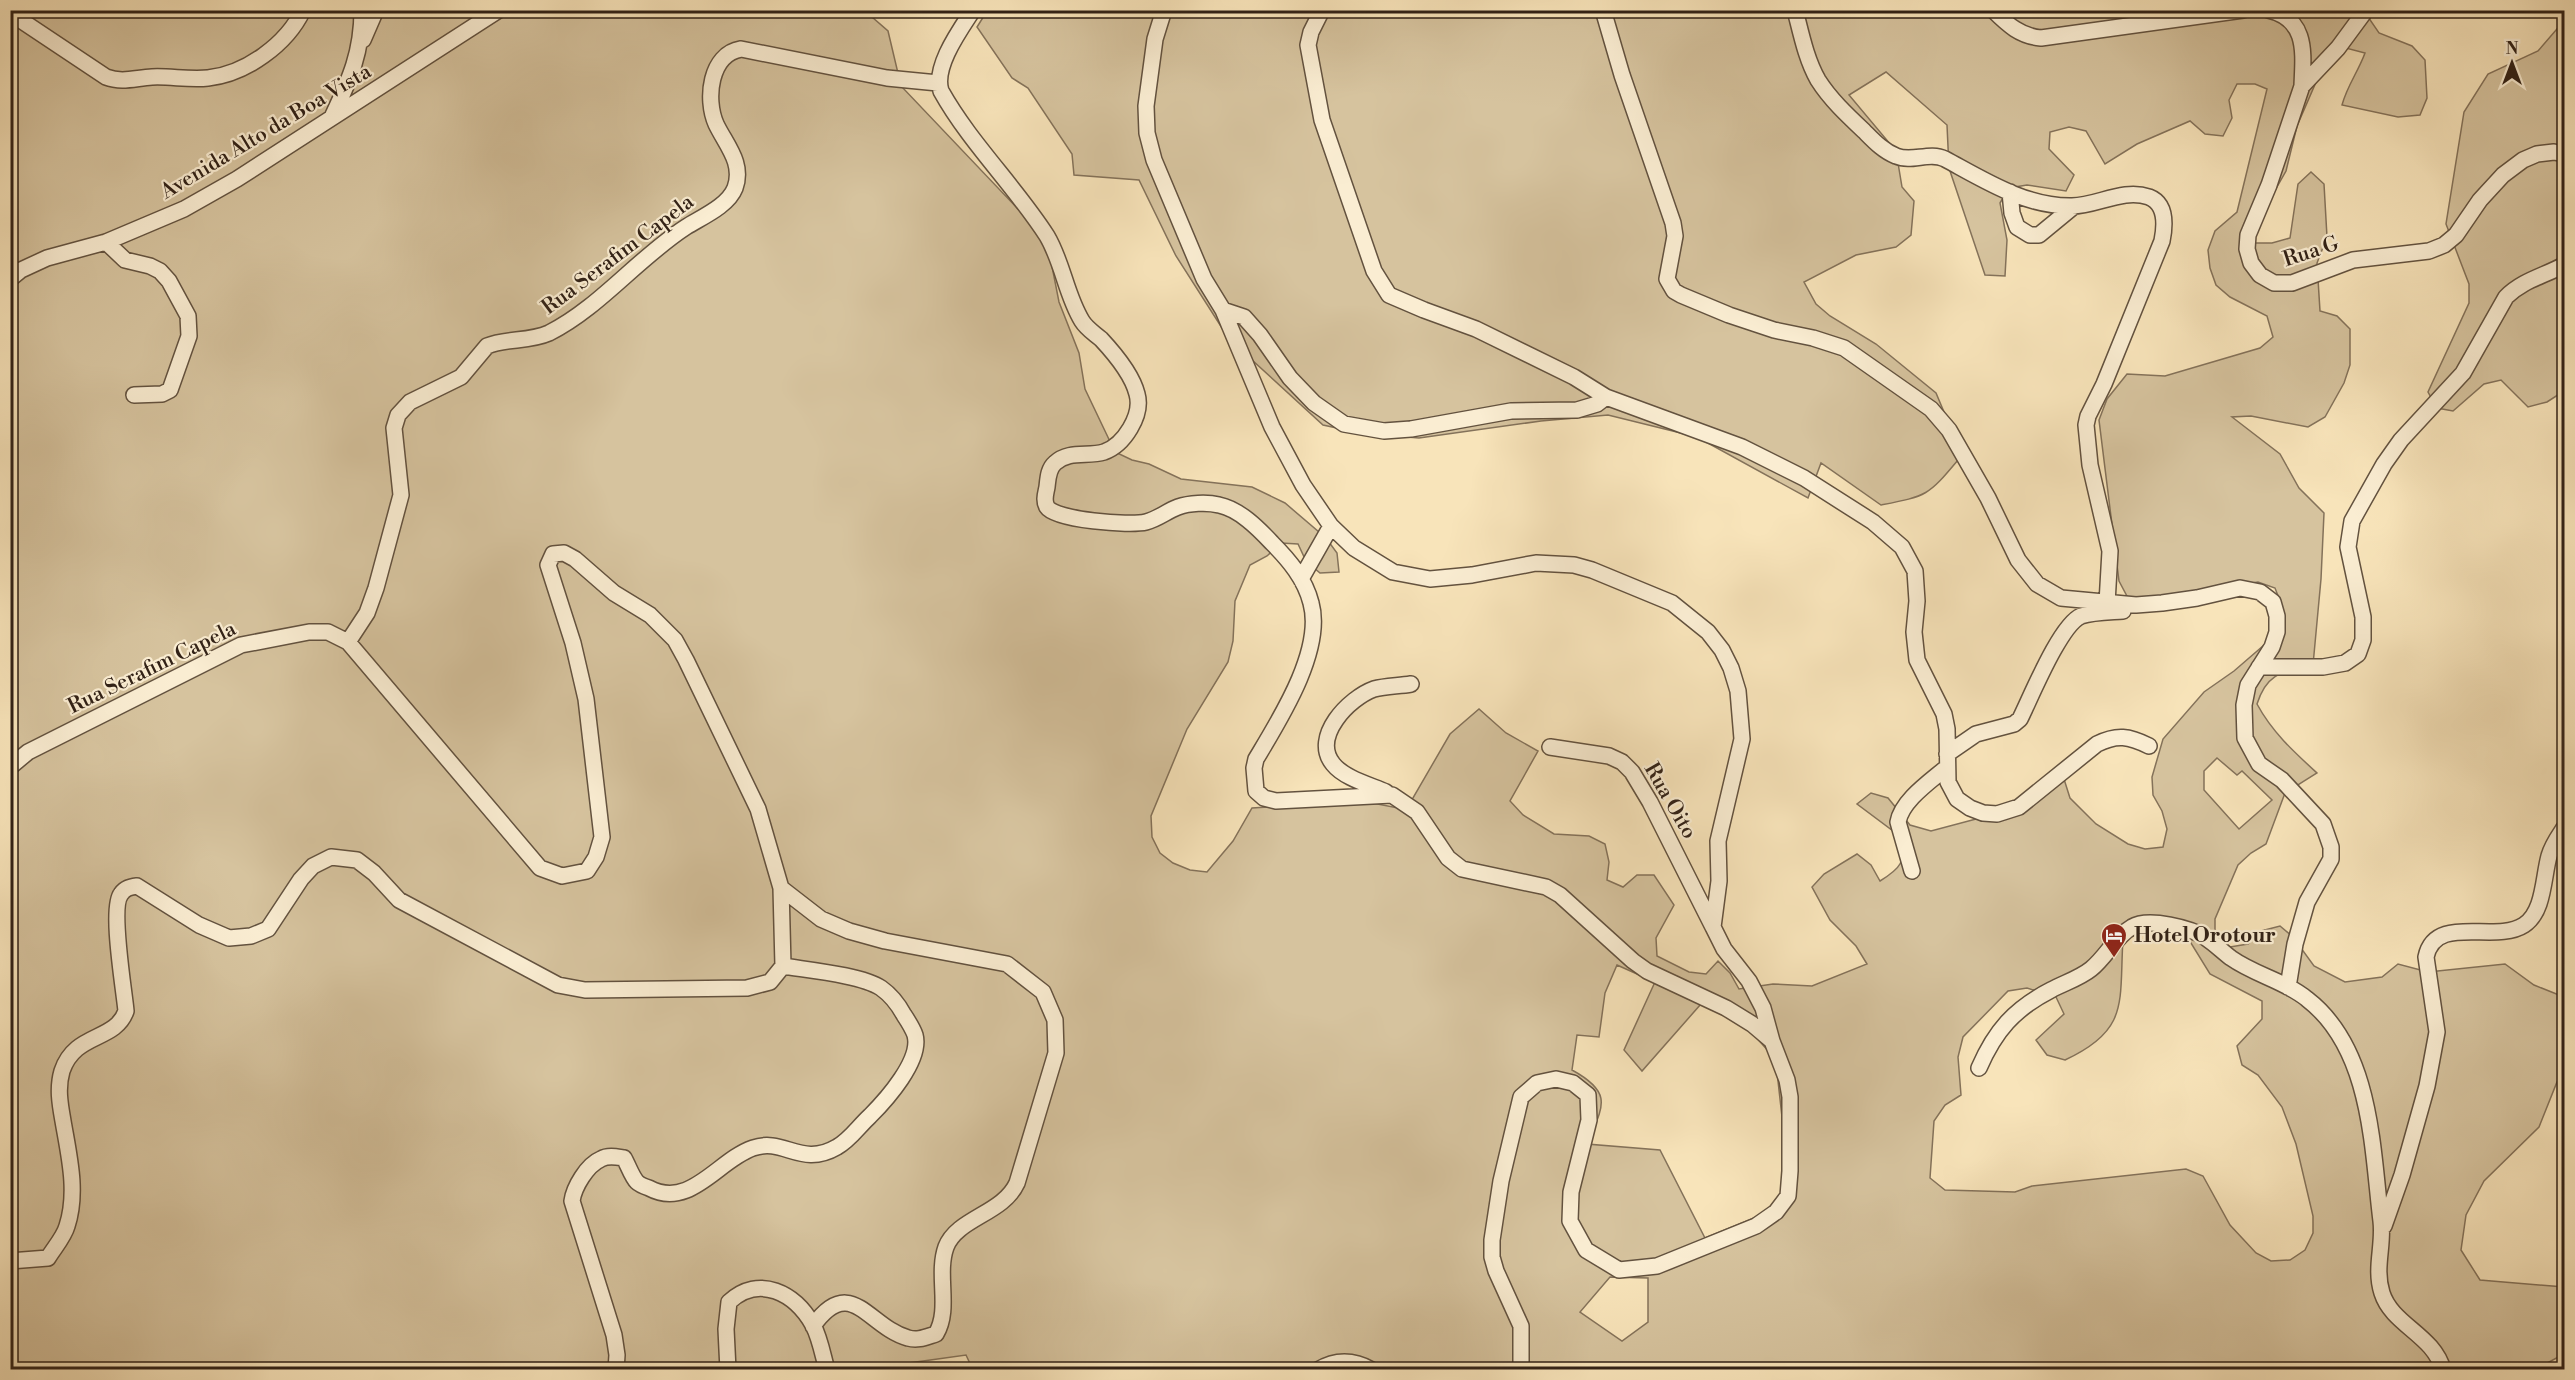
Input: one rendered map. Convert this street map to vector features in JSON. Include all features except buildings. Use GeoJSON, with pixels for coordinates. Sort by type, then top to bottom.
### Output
{"type":"FeatureCollection","features":[{"type":"Feature","properties":{"kind":"street"},"geometry":{"type":"LineString","coordinates":[[10,13],[106,77],[120,81],[151,77],[207,78],[230,72],[264,56],[281,42],[298,21],[303,10]]}},
{"type":"Feature","properties":{"kind":"street"},"geometry":{"type":"LineString","coordinates":[[360,45],[362,10]]}},
{"type":"Feature","properties":{"kind":"street"},"geometry":{"type":"LineString","coordinates":[[333,115],[353,73],[360,45],[376,10]]}},
{"type":"Feature","properties":{"kind":"street","name":"Avenida Alto da Boa Vista"},"geometry":{"type":"LineString","coordinates":[[10,279],[21,270],[47,258],[106,242],[184,209],[237,179],[333,115],[491,18],[499,10]]}},
{"type":"Feature","properties":{"kind":"street"},"geometry":{"type":"LineString","coordinates":[[973,10],[954,41],[938,83],[948,102],[1047,237],[1081,319],[1124,367],[1137,395],[1139,408],[1132,424],[1111,448],[1102,453],[1075,454],[1056,462],[1048,476],[1045,501],[1053,513],[1108,523],[1143,523],[1178,507],[1197,504],[1219,505],[1238,512],[1287,558],[1301,579],[1312,604],[1311,640],[1307,658],[1286,706],[1256,759],[1254,768],[1256,791],[1264,798],[1276,801],[1392,795]]}},
{"type":"Feature","properties":{"kind":"street"},"geometry":{"type":"LineString","coordinates":[[1164,10],[1155,39],[1147,80],[1148,133],[1154,160],[1204,279],[1223,310],[1272,427],[1303,485],[1331,526],[1354,548],[1393,572],[1430,579],[1472,575],[1536,563],[1574,565],[1672,603],[1708,632],[1722,650],[1731,668],[1738,691],[1743,725],[1740,750],[1718,841],[1719,881],[1713,927]]}},
{"type":"Feature","properties":{"kind":"street"},"geometry":{"type":"LineString","coordinates":[[1322,10],[1311,32],[1308,45],[1322,120],[1374,271],[1389,295],[1476,329],[1574,376],[1606,397],[1742,447],[1804,478],[1873,522],[1902,547],[1915,571],[1917,601],[1914,632],[1917,660],[1944,714],[1947,729],[1948,782],[1957,799],[1970,808],[1983,813],[1997,814],[2019,807],[2097,744],[2109,738],[2133,738],[2148,746]]}},
{"type":"Feature","properties":{"kind":"street"},"geometry":{"type":"LineString","coordinates":[[1603,10],[1622,75],[1674,223],[1675,236],[1667,279],[1674,291],[1729,315],[1774,330],[1813,338],[1844,348],[1931,409],[1949,430],[1988,498],[2018,560],[2037,584],[2061,598],[2136,605],[2197,598],[2240,588],[2260,592],[2273,602],[2277,616],[2277,632],[2272,647],[2248,685],[2244,705],[2245,738],[2259,764],[2282,780],[2323,824],[2331,847],[2331,860],[2311,893],[2301,922],[2288,987]]}},
{"type":"Feature","properties":{"kind":"street"},"geometry":{"type":"LineString","coordinates":[[1795,10],[1805,49],[1818,80],[1839,107],[1874,141],[1894,156],[1906,159],[1934,156],[2010,192],[2037,202],[2073,207],[2119,196],[2150,198],[2162,210],[2164,225],[2162,241],[2086,425],[2090,465],[2110,551],[2111,565],[2107,603]]}},
{"type":"Feature","properties":{"kind":"street"},"geometry":{"type":"LineString","coordinates":[[1993,10],[2015,31],[2028,37],[2041,38],[2243,10]]}},
{"type":"Feature","properties":{"kind":"street"},"geometry":{"type":"LineString","coordinates":[[2268,10],[2291,22],[2299,31],[2303,52],[2302,86]]}},
{"type":"Feature","properties":{"kind":"street","name":"Rua G"},"geometry":{"type":"LineString","coordinates":[[2366,10],[2338,48],[2302,86],[2269,186],[2248,235],[2247,249],[2251,263],[2260,275],[2274,283],[2292,283],[2353,261],[2429,251],[2444,245],[2456,235],[2480,200],[2503,175],[2523,160],[2537,154],[2554,152],[2565,154]]}},
{"type":"Feature","properties":{"kind":"street","name":"Rua Serafim Capela"},"geometry":{"type":"LineString","coordinates":[[10,767],[28,752],[241,645],[309,632],[328,632],[348,642],[367,613],[401,495],[394,428],[402,408],[461,377],[487,346],[531,339],[548,333],[570,320],[665,241],[723,204],[735,188],[737,171],[734,154],[716,123],[712,108],[712,86],[723,56],[731,50],[753,50],[887,78],[938,83]]}},
{"type":"Feature","properties":{"kind":"street"},"geometry":{"type":"LineString","coordinates":[[2010,192],[2012,213],[2017,227],[2030,235],[2039,235],[2073,207]]}},
{"type":"Feature","properties":{"kind":"street"},"geometry":{"type":"LineString","coordinates":[[106,242],[125,260],[160,271],[170,281],[183,305],[190,325],[186,345],[170,390],[162,394],[134,395]]}},
{"type":"Feature","properties":{"kind":"street"},"geometry":{"type":"LineString","coordinates":[[2259,667],[2323,667],[2345,663],[2358,654],[2363,640],[2364,617],[2348,547],[2352,521],[2384,464],[2401,440],[2463,373],[2506,297],[2524,283],[2565,265]]}},
{"type":"Feature","properties":{"kind":"street"},"geometry":{"type":"LineString","coordinates":[[1223,310],[1239,314],[1251,324],[1290,378],[1314,403],[1344,424],[1362,429],[1384,431],[1411,429],[1511,411],[1577,410],[1598,404],[1606,397]]}},
{"type":"Feature","properties":{"kind":"street"},"geometry":{"type":"LineString","coordinates":[[1301,579],[1331,526]]}},
{"type":"Feature","properties":{"kind":"street"},"geometry":{"type":"LineString","coordinates":[[10,1261],[48,1258],[67,1227],[73,1181],[58,1093],[62,1072],[69,1056],[85,1041],[114,1029],[123,1021],[126,1011],[116,913],[120,895],[128,888],[137,886],[199,925],[229,938],[251,936],[268,929],[301,879],[313,866],[331,857],[357,860],[374,873],[399,900],[558,985],[585,990],[747,988],[770,982],[783,966],[782,888],[758,809],[675,640],[650,615],[614,593],[564,553],[553,554],[548,565],[573,643],[586,699],[602,837],[596,857],[587,871],[562,876],[540,868],[348,642]]}},
{"type":"Feature","properties":{"kind":"street"},"geometry":{"type":"LineString","coordinates":[[1912,871],[1898,822],[1899,816],[1912,799],[1947,760],[1976,734],[2014,724],[2020,719],[2063,633],[2074,620],[2083,615],[2123,611],[2136,605]]}},
{"type":"Feature","properties":{"kind":"street"},"geometry":{"type":"LineString","coordinates":[[1411,684],[1376,689],[1359,696],[1343,709],[1327,737],[1327,755],[1334,766],[1392,795],[1417,812],[1448,858],[1462,869],[1546,887],[1560,895],[1647,971],[1726,1008],[1752,1024],[1772,1041]]}},
{"type":"Feature","properties":{"kind":"street","name":"Rua Oito"},"geometry":{"type":"LineString","coordinates":[[1521,1370],[1521,1326],[1496,1271],[1492,1257],[1492,1240],[1501,1181],[1521,1097],[1537,1083],[1556,1078],[1573,1083],[1588,1095],[1589,1120],[1571,1192],[1570,1221],[1586,1250],[1619,1270],[1657,1266],[1756,1226],[1776,1212],[1788,1196],[1790,1171],[1790,1097],[1787,1080],[1772,1041],[1763,1008],[1749,981],[1724,949],[1650,802],[1632,772],[1622,762],[1609,756],[1550,747]]}},
{"type":"Feature","properties":{"kind":"street"},"geometry":{"type":"LineString","coordinates":[[2382,1230],[2402,1175],[2427,1086],[2437,1032],[2426,957],[2428,945],[2438,936],[2454,932],[2512,930],[2524,925],[2534,915],[2549,854],[2565,828]]}},
{"type":"Feature","properties":{"kind":"street"},"geometry":{"type":"LineString","coordinates":[[782,888],[821,919],[849,931],[885,941],[1007,964],[1043,992],[1055,1020],[1056,1053],[1017,1183],[1005,1200],[955,1234],[946,1246],[941,1325],[936,1334],[918,1339],[906,1338],[852,1305],[841,1303],[825,1310],[813,1326]]}},
{"type":"Feature","properties":{"kind":"street"},"geometry":{"type":"LineString","coordinates":[[1979,1068],[1990,1041],[2010,1018],[2046,993],[2090,969],[2133,926],[2158,923],[2205,937],[2232,959],[2308,999],[2326,1018],[2354,1065],[2363,1091],[2375,1155],[2382,1230],[2377,1276],[2383,1296],[2396,1315],[2428,1341],[2443,1370]]}},
{"type":"Feature","properties":{"kind":"street"},"geometry":{"type":"LineString","coordinates":[[616,1370],[617,1355],[614,1335],[572,1201],[574,1189],[599,1159],[612,1156],[624,1158],[636,1182],[656,1192],[669,1195],[680,1194],[699,1184],[738,1155],[754,1148],[777,1146],[805,1156],[836,1148],[850,1137],[889,1096],[911,1063],[916,1037],[896,1001],[879,987],[857,980],[783,966]]}},
{"type":"Feature","properties":{"kind":"street"},"geometry":{"type":"LineString","coordinates":[[728,1370],[726,1329],[729,1302],[740,1292],[758,1287],[777,1292],[795,1302],[813,1326],[827,1370]]}},
{"type":"Feature","properties":{"kind":"street"},"geometry":{"type":"LineString","coordinates":[[1326,1368],[1343,1362],[1359,1362],[1372,1370]]}},
{"type":"Feature","properties":{"kind":"shaded area"},"geometry":{"type":"Polygon","coordinates":[[[2210,10],[2221,17],[2281,10],[2364,11],[2379,33],[2412,46],[2425,60],[2427,98],[2420,115],[2398,117],[2342,105],[2365,53],[2346,48],[2320,73],[2297,126],[2286,171],[2256,224],[2255,243],[2272,243],[2290,238],[2298,184],[2311,172],[2324,184],[2327,237],[2317,263],[2320,311],[2337,316],[2350,329],[2350,365],[2344,383],[2325,417],[2308,427],[2251,416],[2232,417],[2280,454],[2299,488],[2324,513],[2313,665],[2285,672],[2271,679],[2261,693],[2257,704],[2277,733],[2317,773],[2285,793],[2266,844],[2251,853],[2238,865],[2215,919],[2215,937],[2230,947],[2248,944],[2261,931],[2280,926],[2293,937],[2314,966],[2345,982],[2382,977],[2398,964],[2428,972],[2505,964],[2534,985],[2564,997],[2564,1073],[2557,1082],[2539,1127],[2484,1181],[2466,1215],[2461,1250],[2480,1280],[2564,1287],[2564,1354],[2534,1370],[973,1370],[966,1355],[909,1363],[905,1370],[11,1369],[10,11],[865,11],[888,31],[901,86],[1038,230],[1048,246],[1059,302],[1079,353],[1085,389],[1115,452],[1181,479],[1252,487],[1285,503],[1326,538],[1337,553],[1339,572],[1320,573],[1306,561],[1298,544],[1281,543],[1267,556],[1250,565],[1235,601],[1233,641],[1228,662],[1187,729],[1151,816],[1152,837],[1160,853],[1173,863],[1190,870],[1207,872],[1233,841],[1252,808],[1362,801],[1398,808],[1413,798],[1450,734],[1479,709],[1506,733],[1538,751],[1510,801],[1523,815],[1554,834],[1589,836],[1605,844],[1609,862],[1607,880],[1623,887],[1637,875],[1654,875],[1674,905],[1656,938],[1657,956],[1689,972],[1706,974],[1718,961],[1730,973],[1739,989],[1773,984],[1812,986],[1867,964],[1856,946],[1830,920],[1812,887],[1824,874],[1857,854],[1871,865],[1880,881],[1900,864],[1903,853],[1901,837],[1857,804],[1871,793],[1888,798],[1910,825],[1931,831],[1976,819],[1993,818],[2064,779],[2070,798],[2096,824],[2128,844],[2145,849],[2163,847],[2167,829],[2162,811],[2153,795],[2152,777],[2163,739],[2204,692],[2234,671],[2271,639],[2280,624],[2282,606],[2275,588],[2258,582],[2240,585],[2222,594],[2128,598],[2119,581],[2099,420],[2107,399],[2127,374],[2165,376],[2260,348],[2273,337],[2267,316],[2230,297],[2216,285],[2210,268],[2208,250],[2215,231],[2237,212],[2267,89],[2255,84],[2237,84],[2229,100],[2232,118],[2223,136],[2205,134],[2190,121],[2137,144],[2105,164],[2086,131],[2069,127],[2050,132],[2049,149],[2074,175],[2066,191],[2027,185],[2009,188],[2000,203],[2007,240],[2005,276],[1985,275],[1949,168],[1947,125],[1886,72],[1849,95],[1896,151],[1902,187],[1914,201],[1911,235],[1896,247],[1856,255],[1804,282],[1816,304],[1830,316],[1876,344],[1936,393],[1957,443],[1958,460],[1933,488],[1918,496],[1881,505],[1821,463],[1808,498],[1697,437],[1608,415],[1541,421],[1419,438],[1360,433],[1323,425],[1229,339],[1176,256],[1139,180],[1074,175],[1072,154],[1028,88],[1012,78],[977,27],[987,11],[2210,10]],[[2217,758],[2204,771],[2204,790],[2239,829],[2272,800],[2242,771],[2237,775],[2217,758]],[[2157,929],[2123,939],[2117,1012],[2111,1025],[2101,1037],[2086,1049],[2065,1060],[2047,1055],[2036,1040],[2064,1014],[2056,997],[2027,988],[2008,991],[1963,1037],[1958,1057],[1961,1095],[1945,1105],[1934,1121],[1930,1178],[1945,1190],[2015,1192],[2032,1186],[2186,1169],[2203,1176],[2230,1225],[2256,1253],[2271,1261],[2290,1260],[2305,1250],[2313,1233],[2313,1216],[2296,1144],[2282,1107],[2258,1075],[2242,1065],[2237,1046],[2262,1019],[2262,1001],[2210,974],[2191,943],[2176,932],[2157,929]],[[1617,965],[1605,993],[1599,1037],[1577,1035],[1572,1070],[1594,1086],[1601,1101],[1597,1120],[1587,1144],[1660,1150],[1705,1238],[1771,1211],[1789,1180],[1777,1072],[1771,1054],[1745,1025],[1701,1004],[1642,1071],[1624,1050],[1655,982],[1617,965]],[[1610,1277],[1580,1312],[1622,1341],[1648,1322],[1648,1278],[1610,1277]]]}},
{"type":"Feature","properties":{"kind":"shaded area"},"geometry":{"type":"Polygon","coordinates":[[[2564,14],[2564,391],[2547,402],[2528,407],[2501,380],[2484,384],[2453,411],[2437,408],[2428,392],[2469,303],[2469,284],[2446,224],[2464,112],[2488,74],[2538,51],[2563,22],[2564,14]]]}},
{"type":"Feature","properties":{"kind":"place","name":"Hotel Orotour"},"geometry":{"type":"Point","coordinates":[2114,959]}}]}
